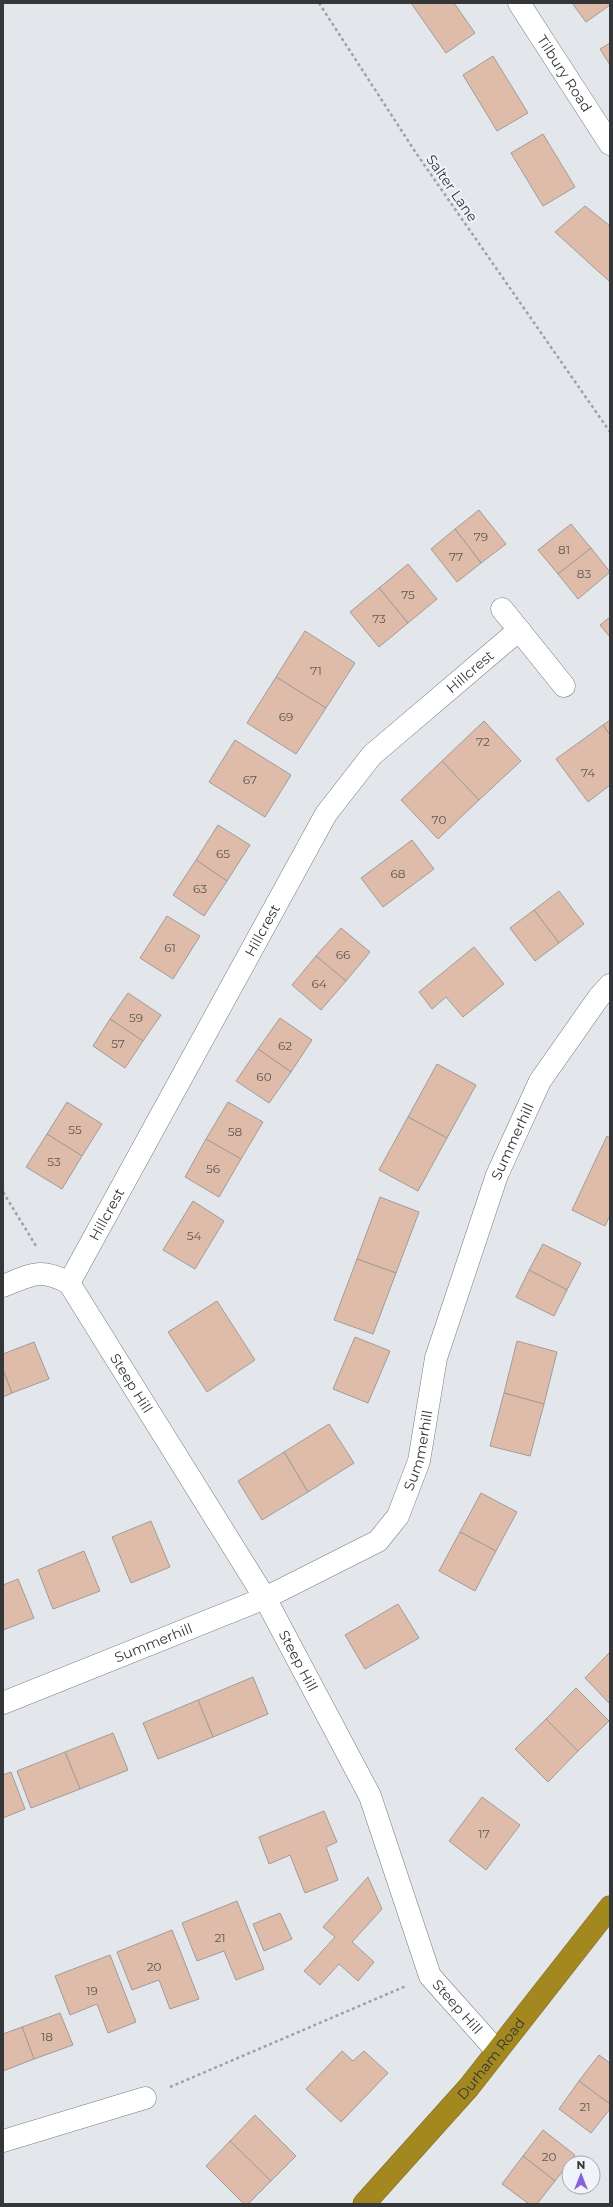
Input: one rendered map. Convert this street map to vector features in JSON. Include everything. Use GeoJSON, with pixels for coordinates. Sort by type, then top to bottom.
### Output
{"type":"FeatureCollection","features":[{"type":"Feature","properties":{"kind":"highway","name":"Durham Road"},"geometry":{"type":"LineString","coordinates":[[364,2204],[469,2087],[496,2050],[610,1907]]}},
{"type":"Feature","properties":{"kind":"street","name":"Tilbury Road"},"geometry":{"type":"LineString","coordinates":[[519,3],[610,144]]}},
{"type":"Feature","properties":{"kind":"street"},"geometry":{"type":"LineString","coordinates":[[502,609],[564,686]]}},
{"type":"Feature","properties":{"kind":"street","name":"Hillcrest"},"geometry":{"type":"LineString","coordinates":[[61,1279],[326,814],[372,755],[519,630]]}},
{"type":"Feature","properties":{"kind":"street","name":"Summerhill"},"geometry":{"type":"LineString","coordinates":[[3,1703],[265,1598],[378,1541],[398,1516],[419,1462],[436,1358],[497,1175],[540,1081],[599,997],[610,985]]}},
{"type":"Feature","properties":{"kind":"street"},"geometry":{"type":"LineString","coordinates":[[3,1286],[34,1274],[61,1279]]}},
{"type":"Feature","properties":{"kind":"street","name":"Steep Hill"},"geometry":{"type":"LineString","coordinates":[[61,1279],[265,1598],[370,1796],[430,1976],[496,2050]]}},
{"type":"Feature","properties":{"kind":"street"},"geometry":{"type":"LineString","coordinates":[[3,2141],[145,2098]]}},
{"type":"Feature","properties":{"kind":"path","name":"Salter Lane"},"geometry":{"type":"LineString","coordinates":[[319,3],[416,153],[513,295],[610,432]]}},
{"type":"Feature","properties":{"kind":"path"},"geometry":{"type":"LineString","coordinates":[[3,1192],[61,1279]]}},
{"type":"Feature","properties":{"kind":"path"},"geometry":{"type":"LineString","coordinates":[[145,2098],[430,1976]]}},
{"type":"Feature","properties":{"kind":"building"},"geometry":{"type":"Polygon","coordinates":[[[411,3],[454,3],[475,33],[446,53],[411,3]]]}},
{"type":"Feature","properties":{"kind":"building"},"geometry":{"type":"Polygon","coordinates":[[[572,3],[610,3],[610,5],[586,22],[572,3]]]}},
{"type":"Feature","properties":{"kind":"building"},"geometry":{"type":"Polygon","coordinates":[[[610,43],[610,65],[600,49],[610,43]]]}},
{"type":"Feature","properties":{"kind":"building"},"geometry":{"type":"Polygon","coordinates":[[[493,56],[528,113],[497,131],[463,75],[493,56]]]}},
{"type":"Feature","properties":{"kind":"building"},"geometry":{"type":"Polygon","coordinates":[[[543,134],[575,187],[543,206],[511,153],[543,134]]]}},
{"type":"Feature","properties":{"kind":"building"},"geometry":{"type":"Polygon","coordinates":[[[585,206],[610,226],[610,282],[555,232],[585,206]]]}},
{"type":"Feature","properties":{"kind":"building"},"geometry":{"type":"Polygon","coordinates":[[[479,510],[506,544],[481,563],[455,529],[479,510]]]}},
{"type":"Feature","properties":{"kind":"building"},"geometry":{"type":"Polygon","coordinates":[[[571,524],[591,548],[558,574],[538,550],[571,524]]]}},
{"type":"Feature","properties":{"kind":"building"},"geometry":{"type":"Polygon","coordinates":[[[455,529],[481,563],[457,582],[431,549],[455,529]]]}},
{"type":"Feature","properties":{"kind":"building"},"geometry":{"type":"Polygon","coordinates":[[[591,548],[610,572],[578,599],[558,574],[591,548]]]}},
{"type":"Feature","properties":{"kind":"building"},"geometry":{"type":"Polygon","coordinates":[[[408,564],[437,599],[408,623],[379,588],[408,564]]]}},
{"type":"Feature","properties":{"kind":"building"},"geometry":{"type":"Polygon","coordinates":[[[379,588],[408,623],[379,647],[350,612],[379,588]]]}},
{"type":"Feature","properties":{"kind":"building"},"geometry":{"type":"Polygon","coordinates":[[[610,617],[610,637],[600,625],[610,617]]]}},
{"type":"Feature","properties":{"kind":"building"},"geometry":{"type":"Polygon","coordinates":[[[305,631],[355,663],[326,708],[276,677],[305,631]]]}},
{"type":"Feature","properties":{"kind":"building"},"geometry":{"type":"Polygon","coordinates":[[[276,677],[326,708],[296,754],[247,723],[276,677]]]}},
{"type":"Feature","properties":{"kind":"building"},"geometry":{"type":"Polygon","coordinates":[[[610,720],[610,735],[603,725],[610,720]]]}},
{"type":"Feature","properties":{"kind":"building"},"geometry":{"type":"Polygon","coordinates":[[[484,721],[521,761],[479,800],[442,761],[484,721]]]}},
{"type":"Feature","properties":{"kind":"building"},"geometry":{"type":"Polygon","coordinates":[[[603,725],[610,735],[610,785],[588,802],[556,759],[603,725]]]}},
{"type":"Feature","properties":{"kind":"building"},"geometry":{"type":"Polygon","coordinates":[[[235,740],[291,775],[265,817],[209,782],[235,740]]]}},
{"type":"Feature","properties":{"kind":"building"},"geometry":{"type":"Polygon","coordinates":[[[442,761],[479,800],[438,839],[401,800],[442,761]]]}},
{"type":"Feature","properties":{"kind":"building"},"geometry":{"type":"Polygon","coordinates":[[[218,825],[250,845],[227,881],[196,860],[218,825]]]}},
{"type":"Feature","properties":{"kind":"building"},"geometry":{"type":"Polygon","coordinates":[[[412,840],[434,869],[383,907],[361,878],[412,840]]]}},
{"type":"Feature","properties":{"kind":"building"},"geometry":{"type":"Polygon","coordinates":[[[196,860],[227,881],[204,916],[173,895],[196,860]]]}},
{"type":"Feature","properties":{"kind":"building"},"geometry":{"type":"Polygon","coordinates":[[[559,891],[584,924],[559,943],[534,910],[559,891]]]}},
{"type":"Feature","properties":{"kind":"building"},"geometry":{"type":"Polygon","coordinates":[[[534,910],[559,943],[535,961],[510,928],[534,910]]]}},
{"type":"Feature","properties":{"kind":"building"},"geometry":{"type":"Polygon","coordinates":[[[167,916],[200,936],[173,979],[140,958],[167,916]]]}},
{"type":"Feature","properties":{"kind":"building"},"geometry":{"type":"Polygon","coordinates":[[[341,928],[370,952],[346,981],[316,956],[341,928]]]}},
{"type":"Feature","properties":{"kind":"building"},"geometry":{"type":"Polygon","coordinates":[[[474,947],[504,984],[463,1017],[446,997],[432,1009],[419,992],[474,947]]]}},
{"type":"Feature","properties":{"kind":"building"},"geometry":{"type":"Polygon","coordinates":[[[316,956],[346,981],[321,1010],[292,985],[316,956]]]}},
{"type":"Feature","properties":{"kind":"building"},"geometry":{"type":"Polygon","coordinates":[[[128,993],[161,1015],[143,1041],[110,1019],[128,993]]]}},
{"type":"Feature","properties":{"kind":"building"},"geometry":{"type":"Polygon","coordinates":[[[280,1018],[312,1040],[291,1072],[258,1049],[280,1018]]]}},
{"type":"Feature","properties":{"kind":"building"},"geometry":{"type":"Polygon","coordinates":[[[110,1019],[143,1041],[125,1068],[93,1046],[110,1019]]]}},
{"type":"Feature","properties":{"kind":"building"},"geometry":{"type":"Polygon","coordinates":[[[258,1049],[291,1072],[269,1103],[236,1081],[258,1049]]]}},
{"type":"Feature","properties":{"kind":"building"},"geometry":{"type":"Polygon","coordinates":[[[437,1064],[476,1085],[447,1138],[408,1117],[437,1064]]]}},
{"type":"Feature","properties":{"kind":"building"},"geometry":{"type":"Polygon","coordinates":[[[67,1102],[102,1124],[82,1156],[47,1134],[67,1102]]]}},
{"type":"Feature","properties":{"kind":"building"},"geometry":{"type":"Polygon","coordinates":[[[228,1102],[263,1122],[241,1159],[206,1139],[228,1102]]]}},
{"type":"Feature","properties":{"kind":"building"},"geometry":{"type":"Polygon","coordinates":[[[408,1117],[447,1138],[418,1191],[379,1170],[408,1117]]]}},
{"type":"Feature","properties":{"kind":"building"},"geometry":{"type":"Polygon","coordinates":[[[47,1134],[82,1156],[62,1189],[26,1167],[47,1134]]]}},
{"type":"Feature","properties":{"kind":"building"},"geometry":{"type":"Polygon","coordinates":[[[607,1136],[610,1138],[610,1215],[605,1226],[572,1210],[607,1136]]]}},
{"type":"Feature","properties":{"kind":"building"},"geometry":{"type":"Polygon","coordinates":[[[206,1139],[241,1159],[219,1197],[185,1177],[206,1139]]]}},
{"type":"Feature","properties":{"kind":"building"},"geometry":{"type":"Polygon","coordinates":[[[380,1197],[419,1212],[396,1273],[357,1259],[380,1197]]]}},
{"type":"Feature","properties":{"kind":"building"},"geometry":{"type":"Polygon","coordinates":[[[193,1201],[224,1221],[195,1269],[163,1250],[193,1201]]]}},
{"type":"Feature","properties":{"kind":"building"},"geometry":{"type":"Polygon","coordinates":[[[543,1244],[581,1263],[567,1290],[529,1270],[543,1244]]]}},
{"type":"Feature","properties":{"kind":"building"},"geometry":{"type":"Polygon","coordinates":[[[357,1259],[396,1273],[373,1334],[334,1320],[357,1259]]]}},
{"type":"Feature","properties":{"kind":"building"},"geometry":{"type":"Polygon","coordinates":[[[529,1270],[567,1290],[554,1316],[516,1297],[529,1270]]]}},
{"type":"Feature","properties":{"kind":"building"},"geometry":{"type":"Polygon","coordinates":[[[217,1301],[255,1360],[207,1392],[168,1332],[217,1301]]]}},
{"type":"Feature","properties":{"kind":"building"},"geometry":{"type":"Polygon","coordinates":[[[355,1337],[390,1351],[368,1403],[333,1389],[355,1337]]]}},
{"type":"Feature","properties":{"kind":"building"},"geometry":{"type":"Polygon","coordinates":[[[517,1341],[557,1352],[544,1404],[504,1393],[517,1341]]]}},
{"type":"Feature","properties":{"kind":"building"},"geometry":{"type":"Polygon","coordinates":[[[34,1342],[49,1379],[12,1393],[3,1370],[3,1354],[34,1342]]]}},
{"type":"Feature","properties":{"kind":"building"},"geometry":{"type":"Polygon","coordinates":[[[3,1370],[12,1393],[3,1397],[3,1370]]]}},
{"type":"Feature","properties":{"kind":"building"},"geometry":{"type":"Polygon","coordinates":[[[504,1393],[544,1404],[530,1456],[490,1446],[504,1393]]]}},
{"type":"Feature","properties":{"kind":"building"},"geometry":{"type":"Polygon","coordinates":[[[329,1424],[354,1463],[308,1492],[284,1452],[329,1424]]]}},
{"type":"Feature","properties":{"kind":"building"},"geometry":{"type":"Polygon","coordinates":[[[284,1452],[308,1492],[262,1520],[238,1481],[284,1452]]]}},
{"type":"Feature","properties":{"kind":"building"},"geometry":{"type":"Polygon","coordinates":[[[481,1493],[517,1512],[496,1551],[460,1532],[481,1493]]]}},
{"type":"Feature","properties":{"kind":"building"},"geometry":{"type":"Polygon","coordinates":[[[151,1521],[170,1567],[131,1583],[112,1537],[151,1521]]]}},
{"type":"Feature","properties":{"kind":"building"},"geometry":{"type":"Polygon","coordinates":[[[460,1532],[496,1551],[475,1591],[439,1571],[460,1532]]]}},
{"type":"Feature","properties":{"kind":"building"},"geometry":{"type":"Polygon","coordinates":[[[84,1551],[100,1591],[53,1609],[38,1570],[84,1551]]]}},
{"type":"Feature","properties":{"kind":"building"},"geometry":{"type":"Polygon","coordinates":[[[18,1579],[34,1618],[3,1630],[3,1585],[18,1579]]]}},
{"type":"Feature","properties":{"kind":"building"},"geometry":{"type":"Polygon","coordinates":[[[398,1604],[419,1638],[365,1669],[345,1635],[398,1604]]]}},
{"type":"Feature","properties":{"kind":"building"},"geometry":{"type":"Polygon","coordinates":[[[610,1652],[610,1704],[585,1678],[610,1652]]]}},
{"type":"Feature","properties":{"kind":"building"},"geometry":{"type":"Polygon","coordinates":[[[253,1677],[268,1714],[213,1737],[198,1700],[253,1677]]]}},
{"type":"Feature","properties":{"kind":"building"},"geometry":{"type":"Polygon","coordinates":[[[576,1688],[609,1721],[578,1751],[546,1719],[576,1688]]]}},
{"type":"Feature","properties":{"kind":"building"},"geometry":{"type":"Polygon","coordinates":[[[198,1700],[213,1737],[158,1759],[143,1723],[198,1700]]]}},
{"type":"Feature","properties":{"kind":"building"},"geometry":{"type":"Polygon","coordinates":[[[546,1719],[578,1751],[548,1782],[515,1749],[546,1719]]]}},
{"type":"Feature","properties":{"kind":"building"},"geometry":{"type":"Polygon","coordinates":[[[113,1733],[128,1770],[80,1789],[65,1752],[113,1733]]]}},
{"type":"Feature","properties":{"kind":"building"},"geometry":{"type":"Polygon","coordinates":[[[65,1752],[80,1789],[31,1808],[17,1771],[65,1752]]]}},
{"type":"Feature","properties":{"kind":"building"},"geometry":{"type":"Polygon","coordinates":[[[11,1772],[25,1809],[3,1818],[3,1775],[11,1772]]]}},
{"type":"Feature","properties":{"kind":"building"},"geometry":{"type":"Polygon","coordinates":[[[482,1797],[520,1825],[486,1870],[449,1841],[482,1797]]]}},
{"type":"Feature","properties":{"kind":"building"},"geometry":{"type":"Polygon","coordinates":[[[324,1811],[337,1842],[326,1847],[338,1880],[305,1893],[290,1855],[269,1864],[259,1837],[324,1811]]]}},
{"type":"Feature","properties":{"kind":"building"},"geometry":{"type":"Polygon","coordinates":[[[368,1877],[382,1909],[352,1942],[374,1962],[358,1981],[339,1964],[320,1985],[304,1971],[335,1937],[323,1927],[368,1877]]]}},
{"type":"Feature","properties":{"kind":"building"},"geometry":{"type":"Polygon","coordinates":[[[237,1901],[264,1969],[236,1980],[224,1951],[197,1961],[182,1923],[237,1901]]]}},
{"type":"Feature","properties":{"kind":"building"},"geometry":{"type":"Polygon","coordinates":[[[280,1913],[292,1939],[264,1951],[253,1924],[280,1913]]]}},
{"type":"Feature","properties":{"kind":"building"},"geometry":{"type":"Polygon","coordinates":[[[172,1930],[199,1999],[170,2009],[159,1980],[132,1990],[117,1952],[172,1930]]]}},
{"type":"Feature","properties":{"kind":"building"},"geometry":{"type":"Polygon","coordinates":[[[110,1955],[136,2022],[108,2033],[97,2004],[70,2015],[55,1976],[110,1955]]]}},
{"type":"Feature","properties":{"kind":"building"},"geometry":{"type":"Polygon","coordinates":[[[60,2013],[73,2045],[34,2059],[22,2027],[60,2013]]]}},
{"type":"Feature","properties":{"kind":"building"},"geometry":{"type":"Polygon","coordinates":[[[22,2027],[34,2059],[3,2071],[3,2034],[22,2027]]]}},
{"type":"Feature","properties":{"kind":"building"},"geometry":{"type":"Polygon","coordinates":[[[342,2051],[353,2061],[364,2051],[388,2073],[341,2122],[306,2089],[342,2051]]]}},
{"type":"Feature","properties":{"kind":"building"},"geometry":{"type":"Polygon","coordinates":[[[599,2055],[610,2063],[610,2104],[579,2081],[599,2055]]]}},
{"type":"Feature","properties":{"kind":"building"},"geometry":{"type":"Polygon","coordinates":[[[579,2081],[610,2104],[610,2109],[591,2133],[559,2109],[579,2081]]]}},
{"type":"Feature","properties":{"kind":"building"},"geometry":{"type":"Polygon","coordinates":[[[255,2115],[296,2156],[271,2181],[230,2141],[255,2115]]]}},
{"type":"Feature","properties":{"kind":"building"},"geometry":{"type":"Polygon","coordinates":[[[543,2130],[575,2155],[561,2155],[561,2173],[555,2181],[523,2156],[543,2130]]]}},
{"type":"Feature","properties":{"kind":"building"},"geometry":{"type":"Polygon","coordinates":[[[230,2141],[271,2181],[248,2204],[244,2204],[206,2166],[230,2141]]]}},
{"type":"Feature","properties":{"kind":"building"},"geometry":{"type":"Polygon","coordinates":[[[523,2156],[555,2181],[537,2204],[529,2204],[502,2184],[523,2156]]]}}]}
